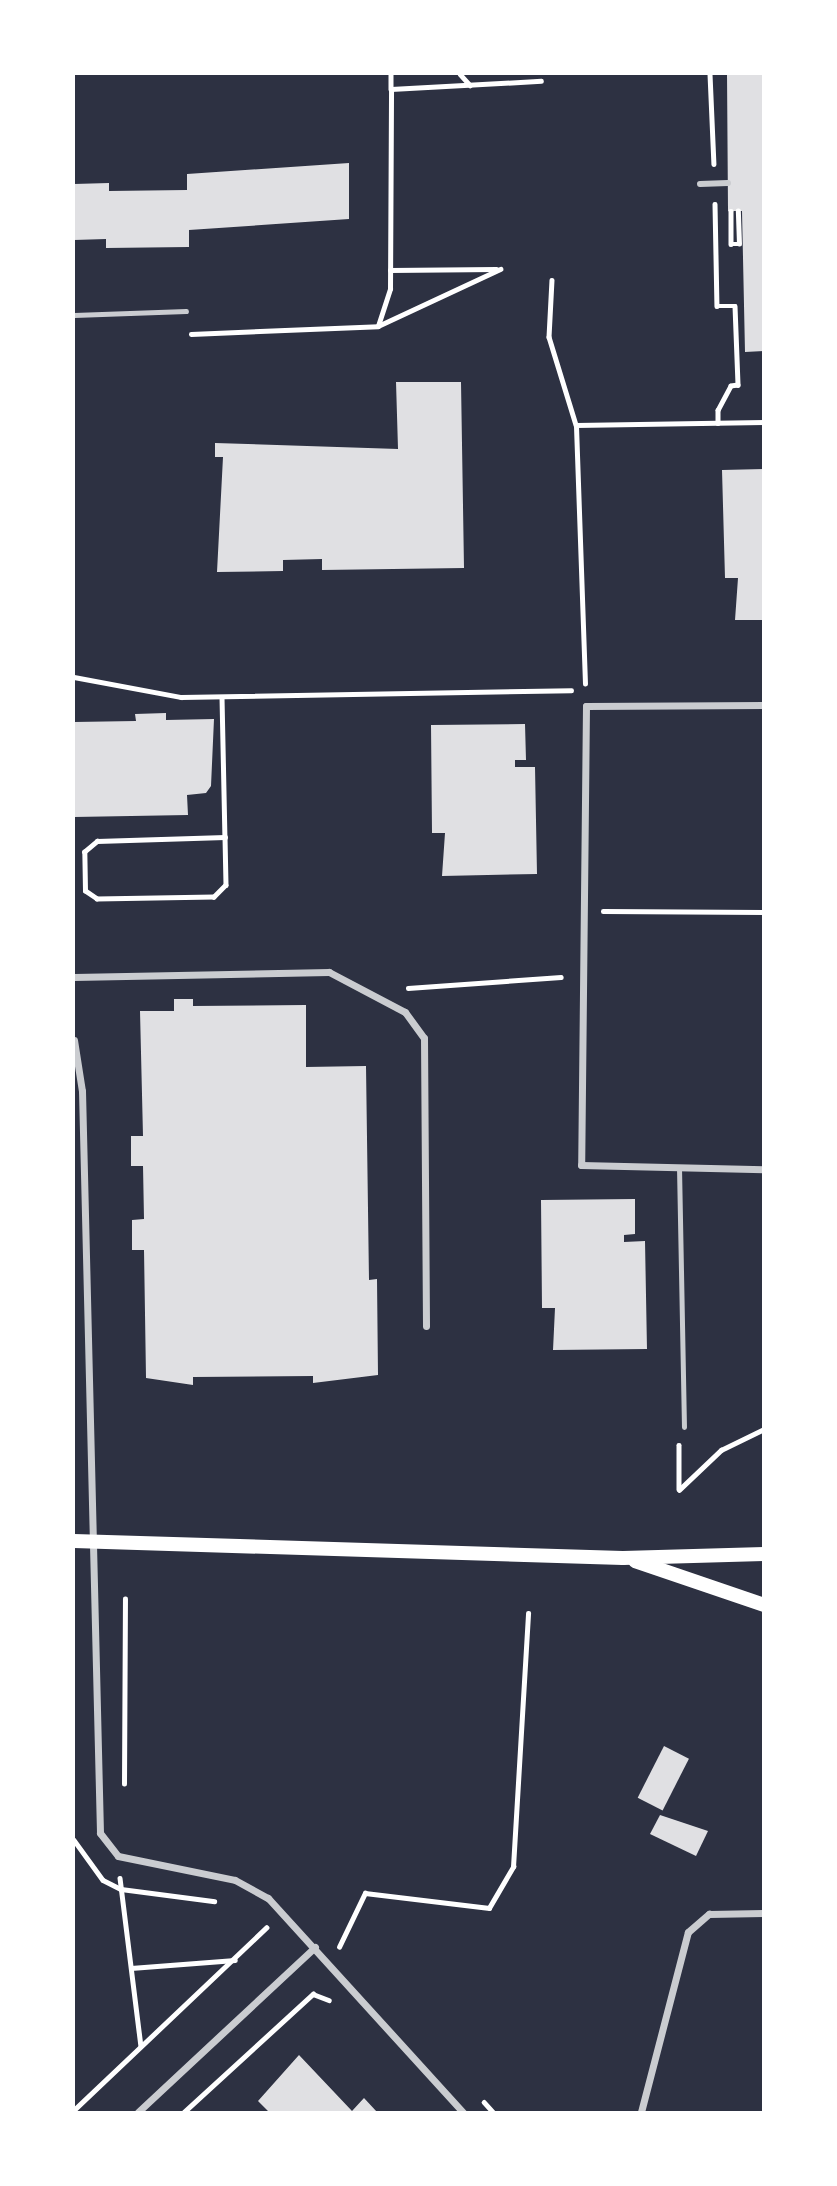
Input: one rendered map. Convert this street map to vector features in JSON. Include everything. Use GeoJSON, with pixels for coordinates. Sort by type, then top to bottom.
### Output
{"type":"FeatureCollection","features":[{"type":"Feature","properties":{"kind":"main road"},"geometry":{"type":"LineString","coordinates":[[74,1541],[623,1558],[764,1554]]}},
{"type":"Feature","properties":{"kind":"main road"},"geometry":{"type":"LineString","coordinates":[[623,1558],[764,1605]]}},
{"type":"Feature","properties":{"kind":"street"},"geometry":{"type":"LineString","coordinates":[[700,184],[728,183]]}},
{"type":"Feature","properties":{"kind":"street"},"geometry":{"type":"LineString","coordinates":[[764,705],[586,706],[581,1165],[764,1169]]}},
{"type":"Feature","properties":{"kind":"street"},"geometry":{"type":"LineString","coordinates":[[74,977],[329,972],[405,1012],[424,1038],[426,1326]]}},
{"type":"Feature","properties":{"kind":"street"},"geometry":{"type":"LineString","coordinates":[[74,1040],[82,1091],[92,1540],[94,1802],[100,1833],[118,1856],[235,1880],[268,1898],[463,2112]]}},
{"type":"Feature","properties":{"kind":"street"},"geometry":{"type":"LineString","coordinates":[[640,2112],[681,1948],[709,1914],[764,1913]]}},
{"type":"Feature","properties":{"kind":"street"},"geometry":{"type":"LineString","coordinates":[[138,2112],[315,1947]]}},
{"type":"Feature","properties":{"kind":"lane"},"geometry":{"type":"LineString","coordinates":[[74,315],[186,311]]}},
{"type":"Feature","properties":{"kind":"lane"},"geometry":{"type":"LineString","coordinates":[[679,1167],[684,1427]]}},
{"type":"Feature","properties":{"kind":"path"},"geometry":{"type":"LineString","coordinates":[[378,326],[390,270],[390,74]]}},
{"type":"Feature","properties":{"kind":"path"},"geometry":{"type":"LineString","coordinates":[[460,74],[470,86]]}},
{"type":"Feature","properties":{"kind":"path"},"geometry":{"type":"LineString","coordinates":[[391,89],[541,81]]}},
{"type":"Feature","properties":{"kind":"path"},"geometry":{"type":"LineString","coordinates":[[731,211],[731,244],[739,244],[738,211]]}},
{"type":"Feature","properties":{"kind":"path"},"geometry":{"type":"LineString","coordinates":[[186,311],[186,334],[378,326],[500,269],[390,270]]}},
{"type":"Feature","properties":{"kind":"path"},"geometry":{"type":"LineString","coordinates":[[552,280],[549,337],[576,425],[586,706]]}},
{"type":"Feature","properties":{"kind":"path"},"geometry":{"type":"LineString","coordinates":[[718,423],[718,410],[731,386],[738,385],[735,312]]}},
{"type":"Feature","properties":{"kind":"path"},"geometry":{"type":"LineString","coordinates":[[576,425],[764,422]]}},
{"type":"Feature","properties":{"kind":"path"},"geometry":{"type":"LineString","coordinates":[[74,677],[181,697],[585,690]]}},
{"type":"Feature","properties":{"kind":"path"},"geometry":{"type":"LineString","coordinates":[[222,697],[225,837],[226,885],[214,897],[97,899],[85,891],[83,852],[97,841],[225,837]]}},
{"type":"Feature","properties":{"kind":"path"},"geometry":{"type":"LineString","coordinates":[[584,911],[764,912]]}},
{"type":"Feature","properties":{"kind":"path"},"geometry":{"type":"LineString","coordinates":[[411,984],[583,976]]}},
{"type":"Feature","properties":{"kind":"path"},"geometry":{"type":"LineString","coordinates":[[684,1427],[679,1490],[721,1450],[764,1429]]}},
{"type":"Feature","properties":{"kind":"path"},"geometry":{"type":"LineString","coordinates":[[325,1959],[348,1938],[365,1893],[489,1908],[495,1898],[513,1867],[528,1613]]}},
{"type":"Feature","properties":{"kind":"path"},"geometry":{"type":"LineString","coordinates":[[118,1856],[141,2046]]}},
{"type":"Feature","properties":{"kind":"path"},"geometry":{"type":"LineString","coordinates":[[74,2109],[266,1929]]}},
{"type":"Feature","properties":{"kind":"path"},"geometry":{"type":"LineString","coordinates":[[131,1968],[234,1960]]}},
{"type":"Feature","properties":{"kind":"path"},"geometry":{"type":"LineString","coordinates":[[184,2112],[313,1994],[337,2003]]}},
{"type":"Feature","properties":{"kind":"building"},"geometry":{"type":"Polygon","coordinates":[[[727,74],[764,74],[764,351],[745,352],[742,211],[728,211],[727,74]]]}},
{"type":"Feature","properties":{"kind":"building"},"geometry":{"type":"Polygon","coordinates":[[[349,163],[349,219],[189,230],[189,247],[106,248],[106,239],[74,240],[74,184],[109,183],[109,191],[187,190],[187,174],[349,163]]]}},
{"type":"Feature","properties":{"kind":"building"},"geometry":{"type":"Polygon","coordinates":[[[396,382],[461,382],[464,568],[322,570],[322,559],[283,560],[283,571],[217,572],[223,457],[215,457],[215,443],[398,449],[396,382]]]}},
{"type":"Feature","properties":{"kind":"building"},"geometry":{"type":"Polygon","coordinates":[[[764,469],[764,620],[735,620],[738,578],[725,578],[722,470],[764,469]]]}},
{"type":"Feature","properties":{"kind":"building"},"geometry":{"type":"Polygon","coordinates":[[[166,713],[166,720],[214,719],[211,786],[206,793],[187,795],[188,815],[74,817],[74,722],[136,721],[135,714],[166,713]]]}},
{"type":"Feature","properties":{"kind":"building"},"geometry":{"type":"Polygon","coordinates":[[[525,724],[526,760],[515,760],[515,767],[535,767],[537,874],[442,876],[445,833],[432,833],[431,725],[525,724]]]}},
{"type":"Feature","properties":{"kind":"building"},"geometry":{"type":"Polygon","coordinates":[[[174,999],[193,999],[193,1006],[306,1005],[306,1067],[366,1066],[369,1280],[377,1279],[378,1375],[313,1383],[313,1376],[193,1377],[193,1385],[146,1378],[144,1250],[132,1250],[132,1220],[144,1219],[143,1166],[131,1166],[131,1136],[143,1136],[140,1011],[174,1011],[174,999]]]}},
{"type":"Feature","properties":{"kind":"building"},"geometry":{"type":"Polygon","coordinates":[[[635,1199],[635,1234],[624,1235],[624,1242],[645,1241],[647,1349],[553,1350],[555,1308],[542,1308],[541,1200],[635,1199]]]}},
{"type":"Feature","properties":{"kind":"building"},"geometry":{"type":"Polygon","coordinates":[[[664,1746],[689,1759],[663,1810],[638,1798],[664,1746]]]}},
{"type":"Feature","properties":{"kind":"building"},"geometry":{"type":"Polygon","coordinates":[[[660,1815],[708,1831],[696,1856],[650,1834],[660,1815]]]}},
{"type":"Feature","properties":{"kind":"building"},"geometry":{"type":"Polygon","coordinates":[[[299,2055],[352,2111],[364,2098],[377,2112],[269,2112],[258,2101],[299,2055]]]}}]}
